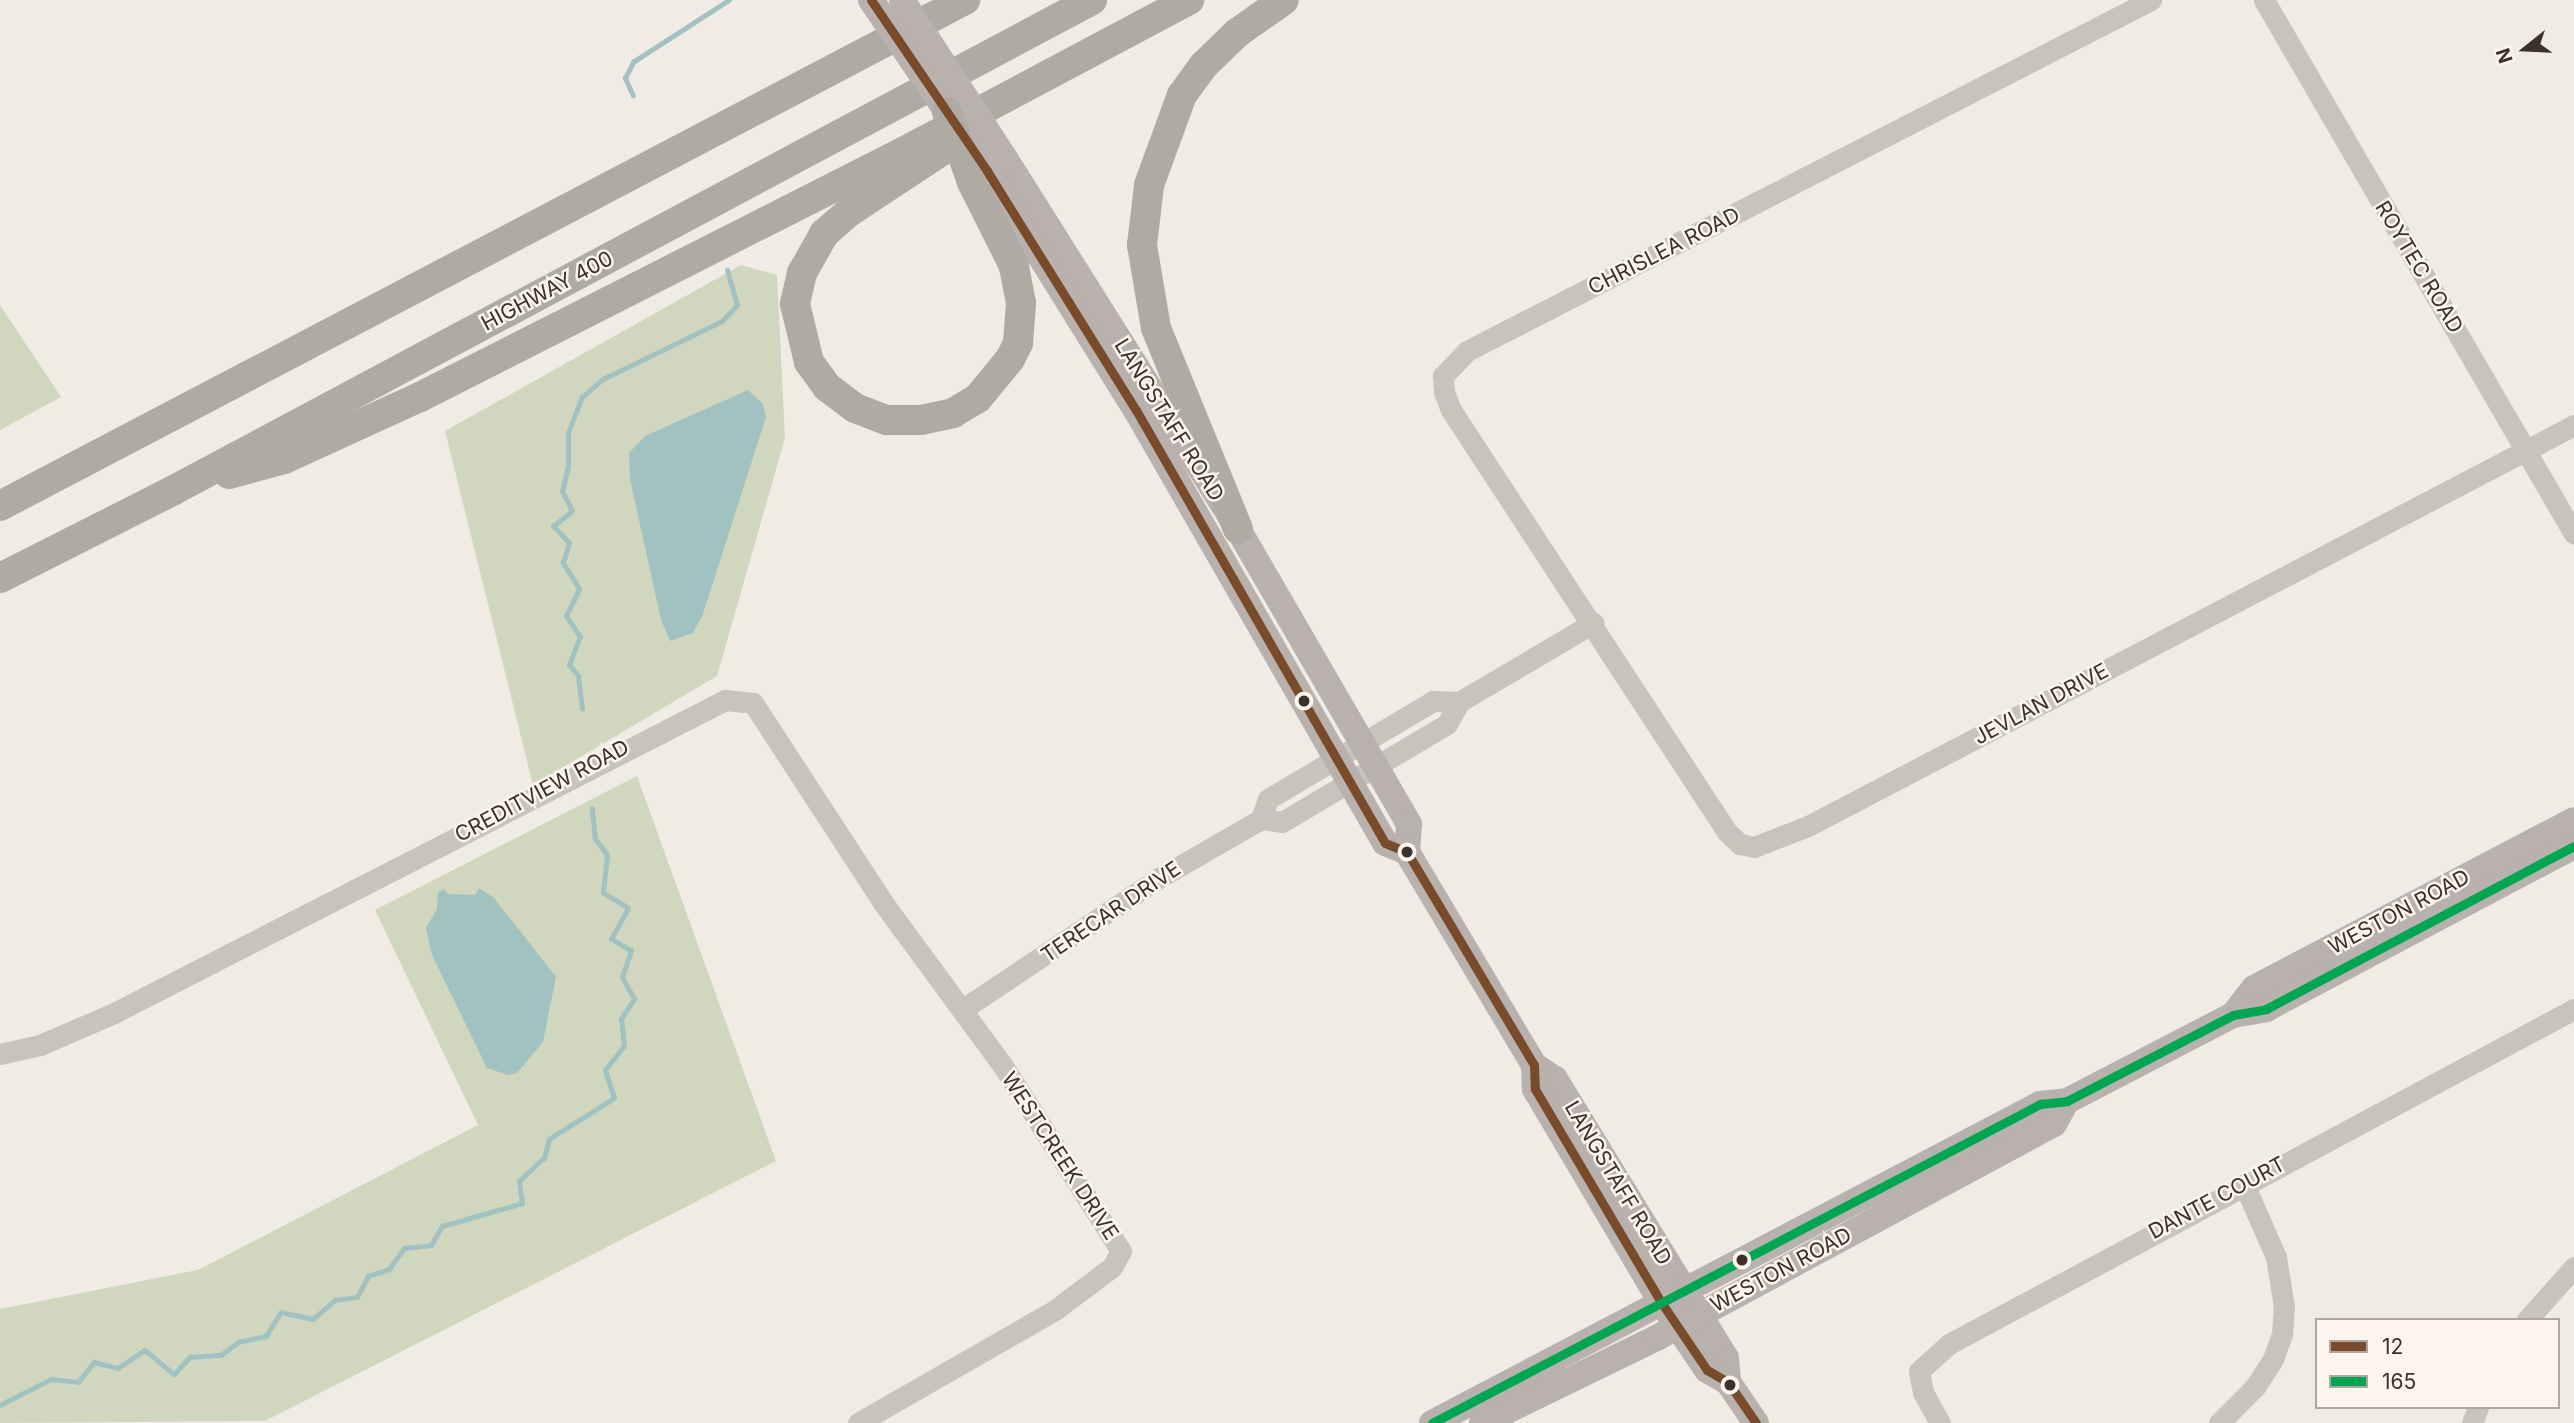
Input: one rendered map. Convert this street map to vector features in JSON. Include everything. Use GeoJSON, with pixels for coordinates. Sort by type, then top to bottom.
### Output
{"type":"FeatureCollection","features":[{"type":"Feature","properties":{"kind":"highway"},"geometry":{"type":"LineString","coordinates":[[0,506],[965,0]]}},
{"type":"Feature","properties":{"kind":"highway","name":"HIGHWAY 400"},"geometry":{"type":"LineString","coordinates":[[0,578],[172,491],[1092,0]]}},
{"type":"Feature","properties":{"kind":"highway"},"geometry":{"type":"LineString","coordinates":[[172,491],[284,459],[420,397],[995,104],[1189,0]]}},
{"type":"Feature","properties":{"kind":"highway"},"geometry":{"type":"LineString","coordinates":[[1238,529],[1156,328],[1142,245],[1149,185],[1182,95],[1204,65],[1237,33],[1284,0]]}},
{"type":"Feature","properties":{"kind":"highway"},"geometry":{"type":"LineString","coordinates":[[947,112],[988,171],[1014,266],[1021,303],[1018,343],[1010,359],[978,398],[953,412],[921,420],[887,420],[855,408],[827,387],[809,362],[799,336],[795,304],[811,253],[824,234],[849,212],[974,130],[995,104]]}},
{"type":"Feature","properties":{"kind":"main road"},"geometry":{"type":"LineString","coordinates":[[871,0],[947,112]]}},
{"type":"Feature","properties":{"kind":"main road","name":"LANGSTAFF ROAD"},"geometry":{"type":"LineString","coordinates":[[902,0],[988,171],[1136,411],[1385,843],[1407,852]]}},
{"type":"Feature","properties":{"kind":"main road","name":"LANGSTAFF ROAD"},"geometry":{"type":"LineString","coordinates":[[988,171],[1238,529],[1409,824],[1407,852],[1534,1065],[1535,1089],[1688,1320],[1707,1370],[1728,1382],[1756,1423]]}},
{"type":"Feature","properties":{"kind":"main road","name":"WESTON ROAD"},"geometry":{"type":"LineString","coordinates":[[2233,1015],[2254,988],[2574,820]]}},
{"type":"Feature","properties":{"kind":"main road","name":"WESTON ROAD"},"geometry":{"type":"LineString","coordinates":[[1432,1423],[2040,1104],[2067,1101],[2233,1015],[2266,1009],[2574,846]]}},
{"type":"Feature","properties":{"kind":"main road","name":"WESTON ROAD"},"geometry":{"type":"LineString","coordinates":[[1482,1423],[1688,1320],[2054,1124],[2067,1101]]}},
{"type":"Feature","properties":{"kind":"street","name":"CHRISLEA ROAD"},"geometry":{"type":"LineString","coordinates":[[1593,623],[1451,410],[1443,376],[1451,365],[1467,351],[2151,0]]}},
{"type":"Feature","properties":{"kind":"street","name":"ROYTEC ROAD"},"geometry":{"type":"LineString","coordinates":[[2264,0],[2574,534]]}},
{"type":"Feature","properties":{"kind":"street","name":"JEVLAN DRIVE"},"geometry":{"type":"LineString","coordinates":[[1593,623],[1727,832],[1740,844],[1754,847],[1808,826],[2574,425]]}},
{"type":"Feature","properties":{"kind":"street","name":"TERECAR DRIVE"},"geometry":{"type":"LineString","coordinates":[[962,1009],[1159,877],[1261,819],[1268,799],[1343,772],[1370,755],[1447,724],[1459,702],[1593,623]]}},
{"type":"Feature","properties":{"kind":"street","name":"CREDITVIEW ROAD"},"geometry":{"type":"LineString","coordinates":[[0,1054],[40,1045],[114,1013],[731,697],[752,703],[760,713],[884,904],[962,1009]]}},
{"type":"Feature","properties":{"kind":"street","name":"WESTCREEK DRIVE"},"geometry":{"type":"LineString","coordinates":[[858,1423],[1055,1310],[1112,1267],[1121,1251],[962,1009]]}},
{"type":"Feature","properties":{"kind":"street","name":"DANTE COURT"},"geometry":{"type":"LineString","coordinates":[[1940,1423],[1920,1382],[1919,1371],[1930,1356],[1996,1316],[2574,1009]]}},
{"type":"Feature","properties":{"kind":"street"},"geometry":{"type":"LineString","coordinates":[[2219,1423],[2255,1388],[2273,1359],[2282,1334],[2284,1307],[2276,1257],[2245,1184]]}},
{"type":"Feature","properties":{"kind":"street"},"geometry":{"type":"LineString","coordinates":[[2529,1318],[2574,1267]]}},
{"type":"Feature","properties":{"kind":"green space"},"geometry":{"type":"Polygon","coordinates":[[[741,265],[777,275],[785,438],[717,676],[533,785],[445,431],[741,265]]]}},
{"type":"Feature","properties":{"kind":"green space"},"geometry":{"type":"Polygon","coordinates":[[[0,305],[61,397],[0,430],[0,305]]]}},
{"type":"Feature","properties":{"kind":"green space"},"geometry":{"type":"Polygon","coordinates":[[[637,776],[776,1161],[265,1421],[0,1423],[0,1309],[198,1270],[478,1125],[375,910],[637,776]]]}},
{"type":"Feature","properties":{"kind":"water"},"geometry":{"type":"Polygon","coordinates":[[[748,390],[763,404],[766,417],[703,614],[693,633],[670,641],[661,620],[630,479],[629,453],[645,436],[748,390]]]}},
{"type":"Feature","properties":{"kind":"water"},"geometry":{"type":"Polygon","coordinates":[[[479,888],[494,898],[556,977],[543,1042],[517,1073],[508,1075],[487,1068],[432,955],[426,928],[437,909],[438,892],[444,889],[448,894],[475,895],[479,888]]]}},
{"type":"Feature","properties":{"kind":"waterway"},"geometry":{"type":"LineString","coordinates":[[633,96],[625,78],[633,62],[729,0]]}},
{"type":"Feature","properties":{"kind":"waterway"},"geometry":{"type":"LineString","coordinates":[[582,709],[578,676],[569,665],[580,637],[566,616],[579,589],[563,563],[569,543],[553,526],[572,511],[562,491],[568,467],[568,433],[582,397],[603,379],[722,321],[737,305],[727,270]]}},
{"type":"Feature","properties":{"kind":"waterway"},"geometry":{"type":"LineString","coordinates":[[0,1405],[51,1379],[78,1382],[94,1362],[118,1368],[145,1350],[174,1374],[190,1357],[221,1355],[238,1342],[266,1336],[281,1312],[313,1319],[335,1300],[357,1297],[368,1276],[389,1269],[404,1248],[431,1245],[442,1226],[522,1203],[519,1181],[544,1158],[549,1139],[614,1098],[605,1070],[624,1046],[621,1019],[634,999],[622,977],[631,951],[611,939],[628,908],[603,893],[607,855],[595,839],[592,809]]}},
{"type":"Feature","properties":{"kind":"transit line","name":"12"},"geometry":{"type":"LineString","coordinates":[[871,0],[987,171],[1136,410],[1385,843],[1407,852],[1534,1065],[1535,1089],[1661,1302],[1707,1370],[1728,1382],[1756,1423]]}},
{"type":"Feature","properties":{"kind":"transit line","name":"165"},"geometry":{"type":"LineString","coordinates":[[1432,1423],[2040,1104],[2067,1101],[2233,1015],[2266,1009],[2574,846]]}}]}
